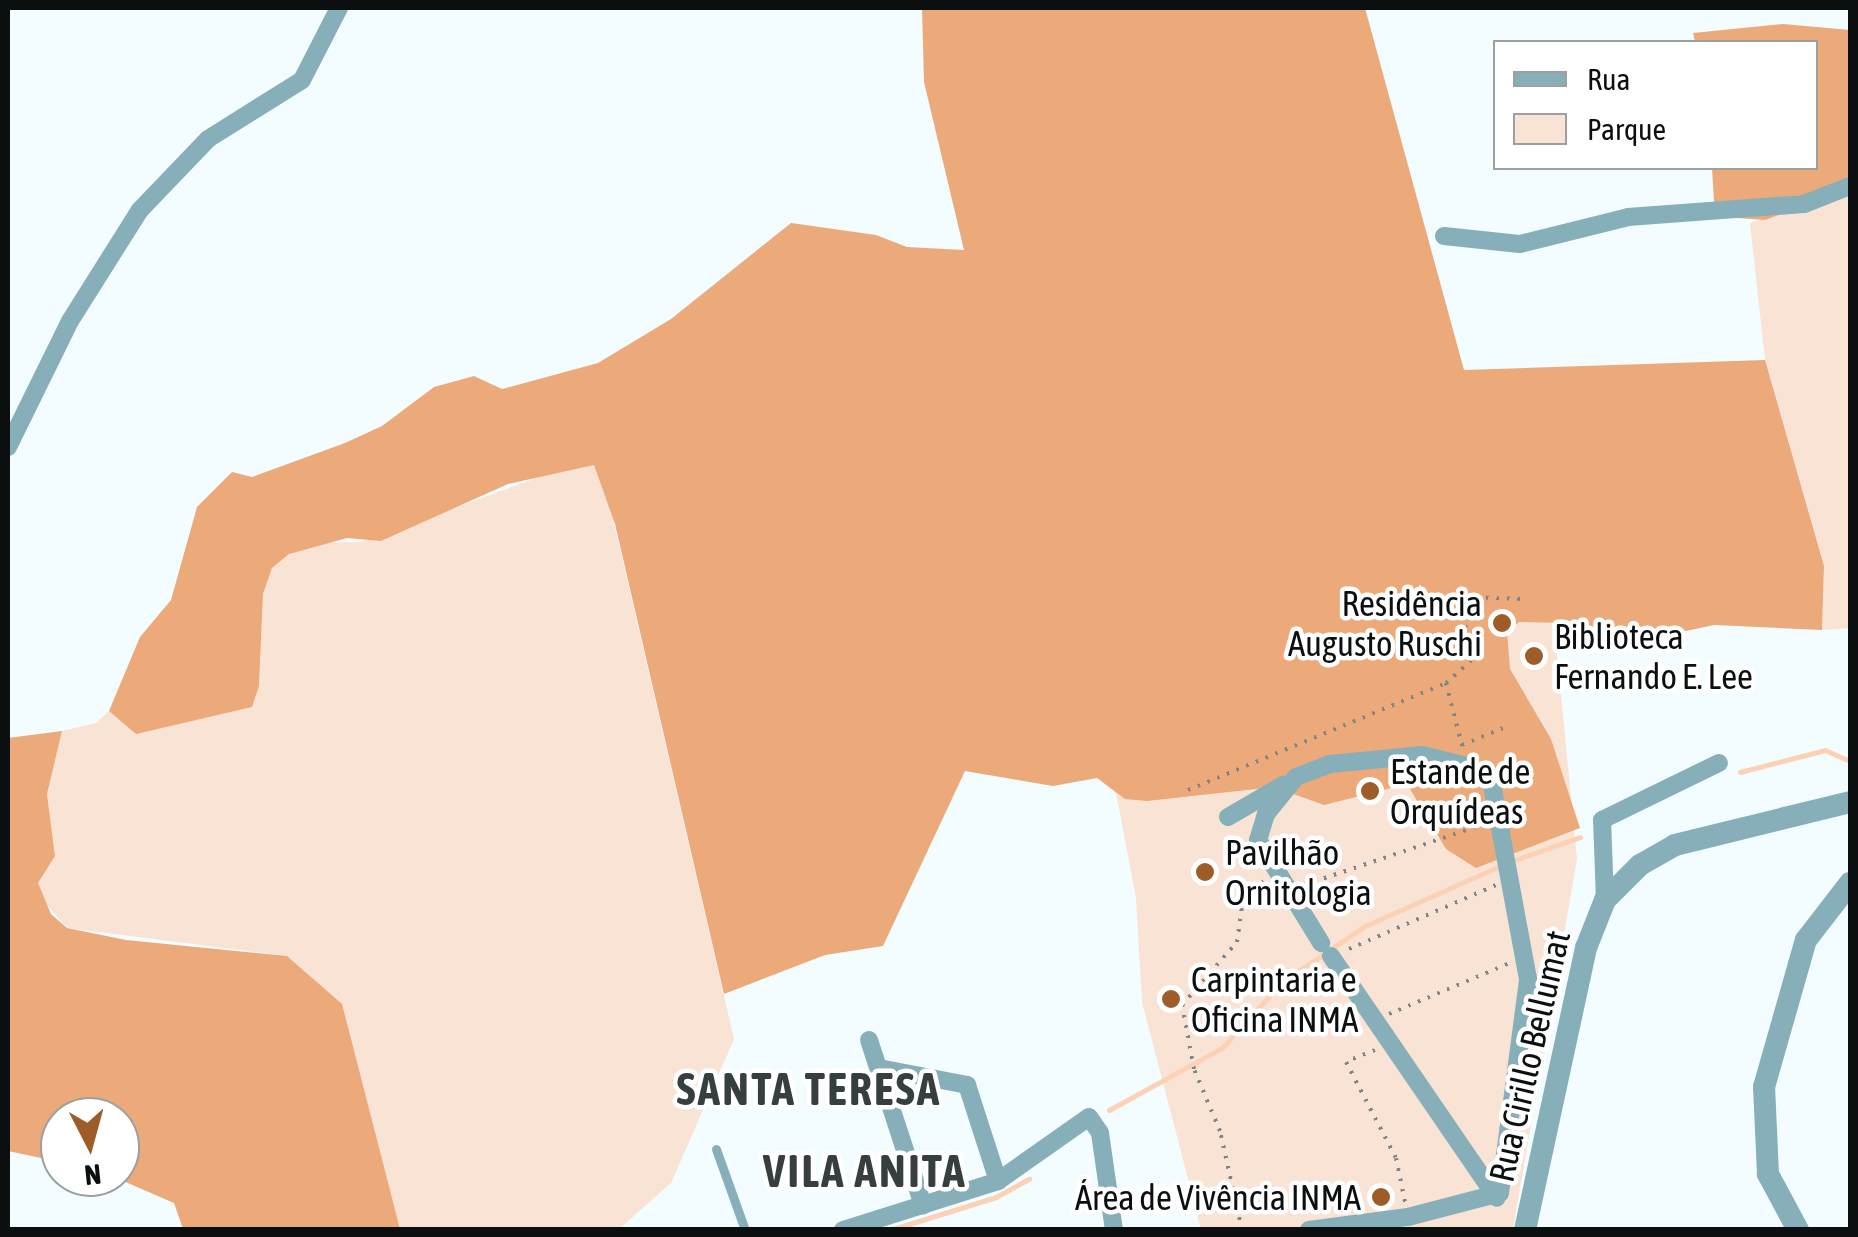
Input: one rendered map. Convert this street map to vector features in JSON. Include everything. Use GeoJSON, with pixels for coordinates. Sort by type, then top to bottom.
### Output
{"type":"FeatureCollection","features":[{"type":"Feature","properties":{"kind":"street"},"geometry":{"type":"LineString","coordinates":[[8,447],[70,321],[140,210],[208,138],[302,80],[339,8]]}},
{"type":"Feature","properties":{"kind":"street"},"geometry":{"type":"LineString","coordinates":[[1444,236],[1520,244],[1628,217],[1804,204],[1850,186]]}},
{"type":"Feature","properties":{"kind":"street"},"geometry":{"type":"LineString","coordinates":[[1228,817],[1296,777],[1330,764],[1389,756],[1422,754],[1468,766],[1492,784],[1503,818],[1528,956],[1497,1198]]}},
{"type":"Feature","properties":{"kind":"street"},"geometry":{"type":"LineString","coordinates":[[1605,900],[1602,820],[1719,763]]}},
{"type":"Feature","properties":{"kind":"street"},"geometry":{"type":"LineString","coordinates":[[1296,777],[1258,834],[1272,871],[1497,1198]]}},
{"type":"Feature","properties":{"kind":"street"},"geometry":{"type":"LineString","coordinates":[[1605,900],[1640,865],[1675,845],[1850,802]]}},
{"type":"Feature","properties":{"kind":"street"},"geometry":{"type":"LineString","coordinates":[[1798,1230],[1766,1162],[1764,1086],[1782,1005],[1806,940],[1850,883]]}},
{"type":"Feature","properties":{"kind":"street","name":"Rua Cirillo Bellumat"},"geometry":{"type":"LineString","coordinates":[[1524,1230],[1586,948],[1605,900]]}},
{"type":"Feature","properties":{"kind":"street"},"geometry":{"type":"LineString","coordinates":[[869,1040],[922,1205]]}},
{"type":"Feature","properties":{"kind":"street"},"geometry":{"type":"LineString","coordinates":[[879,1068],[967,1084],[998,1181]]}},
{"type":"Feature","properties":{"kind":"street"},"geometry":{"type":"LineString","coordinates":[[843,1230],[998,1181],[1078,1119],[1094,1118],[1099,1126],[1114,1230]]}},
{"type":"Feature","properties":{"kind":"street"},"geometry":{"type":"LineString","coordinates":[[1309,1230],[1352,1228],[1497,1198]]}},
{"type":"Feature","properties":{"kind":"lane"},"geometry":{"type":"LineString","coordinates":[[716,1149],[745,1230]]}},
{"type":"Feature","properties":{"kind":"path"},"geometry":{"type":"LineString","coordinates":[[1188,790],[1446,683],[1475,657],[1466,649],[1465,597],[1522,598]]}},
{"type":"Feature","properties":{"kind":"path"},"geometry":{"type":"LineString","coordinates":[[1446,683],[1468,766]]}},
{"type":"Feature","properties":{"kind":"path"},"geometry":{"type":"LineString","coordinates":[[1462,745],[1503,728]]}},
{"type":"Feature","properties":{"kind":"path"},"geometry":{"type":"LineString","coordinates":[[1285,892],[1503,818]]}},
{"type":"Feature","properties":{"kind":"path"},"geometry":{"type":"LineString","coordinates":[[1328,952],[1511,864]]}},
{"type":"Feature","properties":{"kind":"path"},"geometry":{"type":"LineString","coordinates":[[1242,1230],[1220,1131],[1194,1069],[1183,999],[1237,942],[1242,906],[1272,871]]}},
{"type":"Feature","properties":{"kind":"path"},"geometry":{"type":"LineString","coordinates":[[1376,1020],[1528,956]]}},
{"type":"Feature","properties":{"kind":"path"},"geometry":{"type":"LineString","coordinates":[[1392,1043],[1346,1062],[1396,1158],[1408,1217]]}},
{"type":"Feature","properties":{"kind":"green space"},"geometry":{"type":"Polygon","coordinates":[[[942,8],[1443,354],[1555,633],[1577,859],[1513,1229],[1201,1229],[1142,1002],[1136,898],[1119,808],[942,8]]]}},
{"type":"Feature","properties":{"kind":"green space"},"geometry":{"type":"Polygon","coordinates":[[[1850,189],[1850,628],[1822,630],[1824,566],[1765,360],[1750,223],[1850,189]]]}},
{"type":"Feature","properties":{"kind":"green space"},"geometry":{"type":"Polygon","coordinates":[[[572,465],[594,465],[604,480],[734,1039],[671,1183],[619,1229],[400,1229],[341,1004],[287,956],[67,928],[40,897],[38,883],[55,855],[47,794],[52,771],[62,731],[96,723],[109,711],[136,733],[252,707],[259,686],[263,594],[272,568],[289,554],[313,543],[361,542],[572,465]]]}},
{"type":"Feature","properties":{"kind":"shaded area"},"geometry":{"type":"Polygon","coordinates":[[[922,8],[1365,8],[1464,370],[1765,360],[1824,566],[1822,630],[1714,625],[1615,646],[1566,623],[1519,622],[1507,632],[1510,669],[1551,739],[1580,828],[1476,868],[1446,849],[1407,784],[1324,805],[1274,787],[1147,801],[1125,799],[1097,778],[1053,786],[965,771],[883,946],[825,955],[724,994],[615,524],[594,465],[508,484],[381,541],[347,538],[289,554],[272,568],[263,594],[259,686],[252,707],[136,734],[109,711],[140,637],[171,600],[197,507],[232,472],[252,477],[345,443],[382,426],[434,387],[474,376],[502,389],[598,363],[671,319],[791,223],[876,235],[907,247],[964,250],[924,82],[922,8]]]}},
{"type":"Feature","properties":{"kind":"shaded area"},"geometry":{"type":"Polygon","coordinates":[[[1783,24],[1850,30],[1850,189],[1765,220],[1724,217],[1714,202],[1712,170],[1818,170],[1818,40],[1695,40],[1693,33],[1783,24]]]}},
{"type":"Feature","properties":{"kind":"shaded area"},"geometry":{"type":"Polygon","coordinates":[[[62,731],[47,794],[55,856],[38,883],[51,914],[67,928],[126,940],[287,956],[342,1004],[400,1229],[183,1229],[174,1203],[140,1188],[140,1097],[40,1097],[40,1158],[8,1151],[8,738],[62,731]]]}},
{"type":"Feature","properties":{"kind":"waterway"},"geometry":{"type":"LineString","coordinates":[[1740,772],[1825,750],[1850,761]]}},
{"type":"Feature","properties":{"kind":"waterway"},"geometry":{"type":"LineString","coordinates":[[1512,861],[1580,837]]}},
{"type":"Feature","properties":{"kind":"waterway"},"geometry":{"type":"LineString","coordinates":[[1109,1110],[1222,1048],[1281,983],[1365,926],[1502,865]]}},
{"type":"Feature","properties":{"kind":"waterway"},"geometry":{"type":"LineString","coordinates":[[890,1230],[996,1197],[1029,1179]]}},
{"type":"Feature","properties":{"kind":"place","name":"Residência Augusto Ruschi"},"geometry":{"type":"Point","coordinates":[1502,623]}},
{"type":"Feature","properties":{"kind":"place","name":"Biblioteca Fernando E. Lee"},"geometry":{"type":"Point","coordinates":[1534,656]}},
{"type":"Feature","properties":{"kind":"place","name":"Estande de Orquídeas"},"geometry":{"type":"Point","coordinates":[1370,791]}},
{"type":"Feature","properties":{"kind":"place","name":"Pavilhão Ornitologia"},"geometry":{"type":"Point","coordinates":[1205,872]}},
{"type":"Feature","properties":{"kind":"place","name":"Carpintaria e Oficina INMA"},"geometry":{"type":"Point","coordinates":[1171,999]}},
{"type":"Feature","properties":{"kind":"place","name":"Área de Vivência INMA"},"geometry":{"type":"Point","coordinates":[1381,1197]}},
{"type":"Feature","properties":{"kind":"district","name":"SANTA TERESA"},"geometry":{"type":"Point","coordinates":[809,1090]}},
{"type":"Feature","properties":{"kind":"district","name":"VILA ANITA"},"geometry":{"type":"Point","coordinates":[865,1172]}}]}
